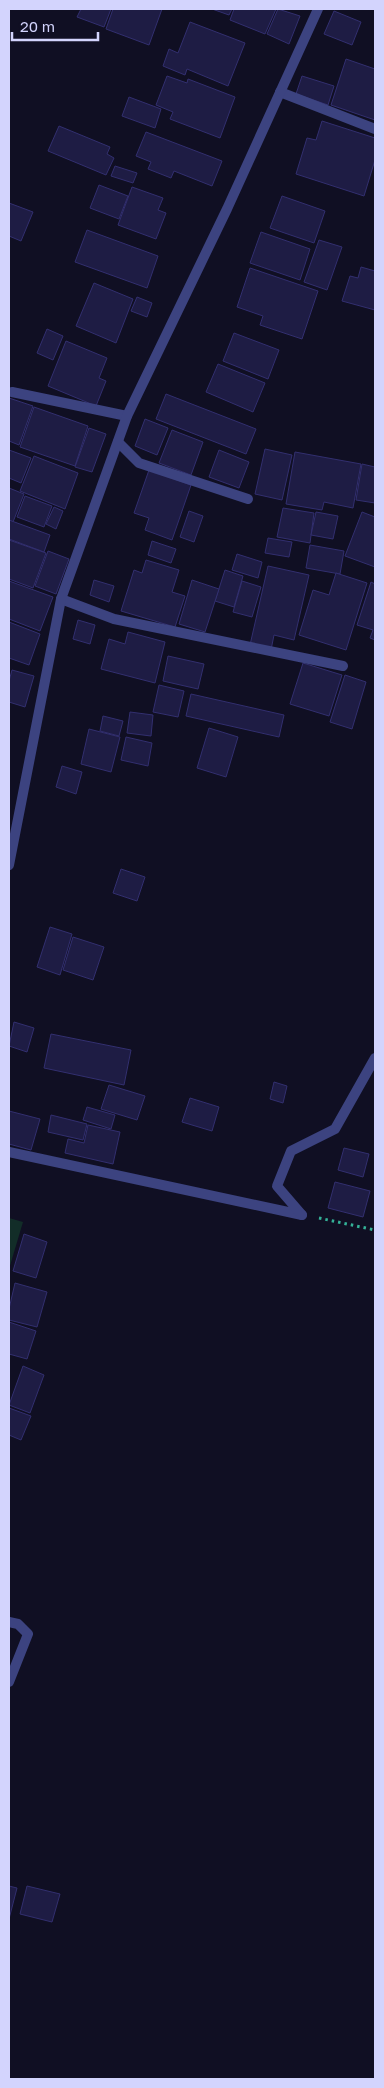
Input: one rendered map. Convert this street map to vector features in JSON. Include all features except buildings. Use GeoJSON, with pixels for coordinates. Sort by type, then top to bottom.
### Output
{"type":"FeatureCollection","features":[{"type":"Feature","properties":{"kind":"street"},"geometry":{"type":"LineString","coordinates":[[9,865],[61,599],[127,416],[227,209],[318,9]]}},
{"type":"Feature","properties":{"kind":"street"},"geometry":{"type":"LineString","coordinates":[[280,92],[375,129]]}},
{"type":"Feature","properties":{"kind":"street"},"geometry":{"type":"LineString","coordinates":[[12,392],[127,416]]}},
{"type":"Feature","properties":{"kind":"street"},"geometry":{"type":"LineString","coordinates":[[118,442],[139,463],[248,499]]}},
{"type":"Feature","properties":{"kind":"street"},"geometry":{"type":"LineString","coordinates":[[61,599],[114,619],[342,666]]}},
{"type":"Feature","properties":{"kind":"street"},"geometry":{"type":"LineString","coordinates":[[302,1214],[277,1186],[291,1151],[335,1129],[375,1058]]}},
{"type":"Feature","properties":{"kind":"street"},"geometry":{"type":"LineString","coordinates":[[9,1152],[302,1214]]}},
{"type":"Feature","properties":{"kind":"street"},"geometry":{"type":"LineString","coordinates":[[9,1622],[18,1624],[28,1634],[9,1682]]}},
{"type":"Feature","properties":{"kind":"path"},"geometry":{"type":"LineString","coordinates":[[302,1214],[375,1230]]}},
{"type":"Feature","properties":{"kind":"green space"},"geometry":{"type":"Polygon","coordinates":[[[9,1218],[23,1222],[9,1269],[9,1218]]]}}]}
